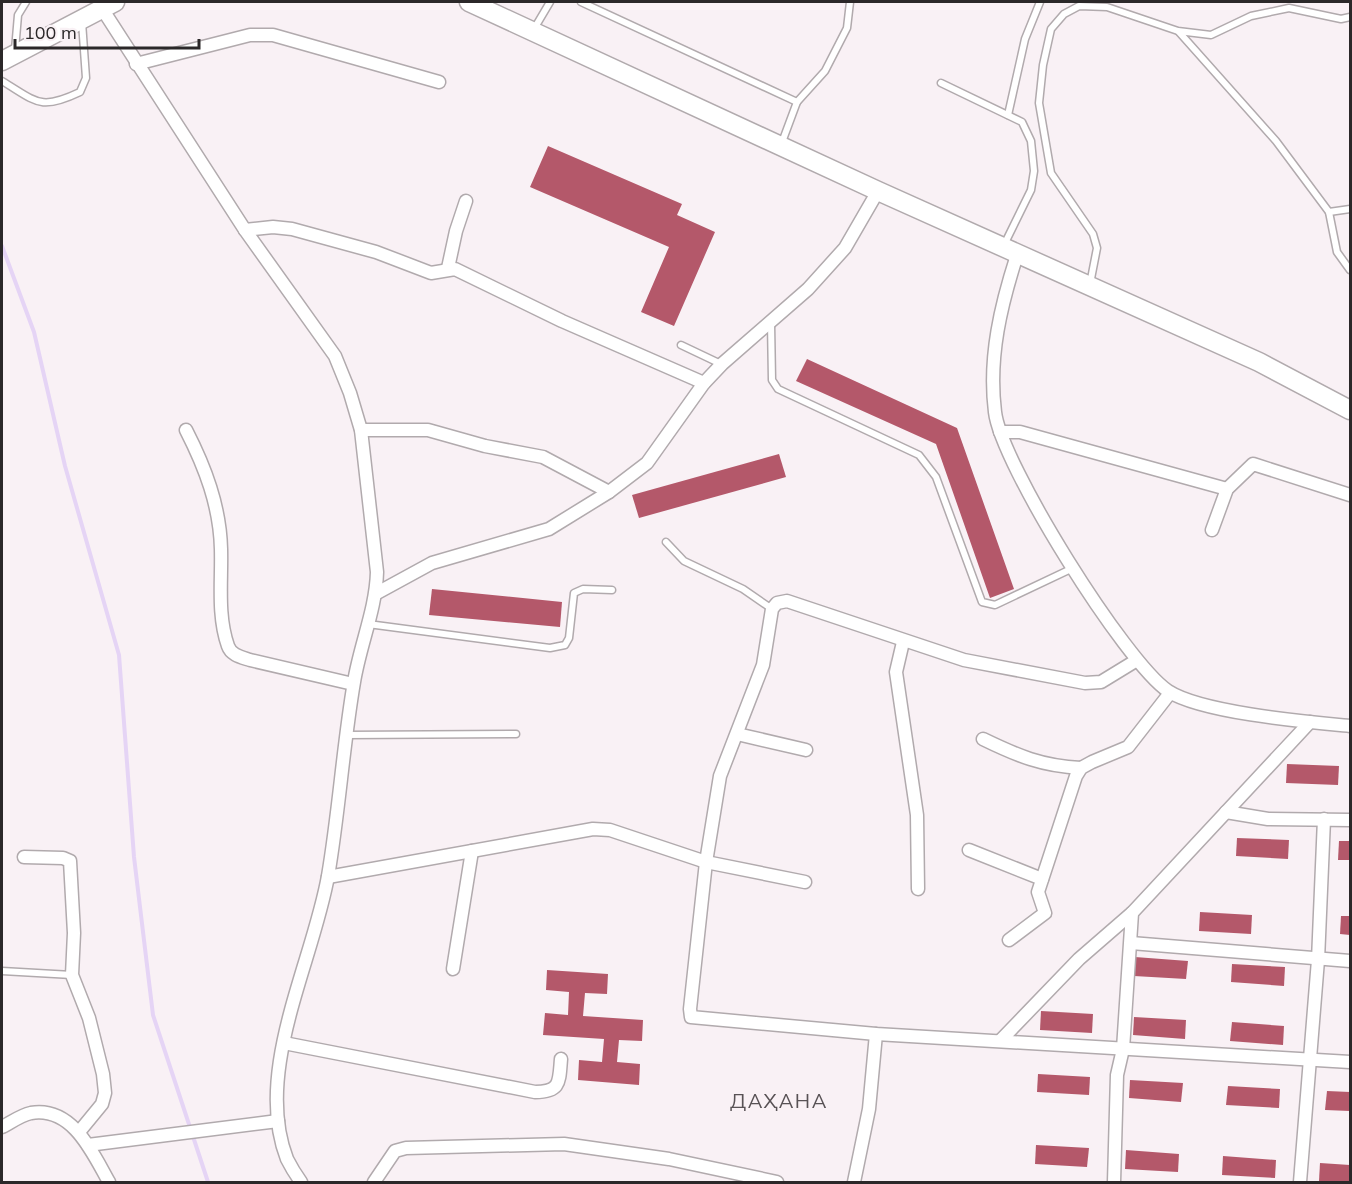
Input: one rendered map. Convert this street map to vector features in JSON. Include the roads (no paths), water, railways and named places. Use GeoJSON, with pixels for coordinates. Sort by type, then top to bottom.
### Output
{"type":"FeatureCollection","features":[{"type":"Feature","properties":{"kind":"main road"},"geometry":{"type":"LineString","coordinates":[[469,2],[878,191],[1259,362],[1350,410]]}},
{"type":"Feature","properties":{"kind":"main road"},"geometry":{"type":"LineString","coordinates":[[8,57],[82,19],[107,3]]}},
{"type":"Feature","properties":{"kind":"street"},"geometry":{"type":"LineString","coordinates":[[107,3],[136,64],[245,230],[335,356],[351,393],[361,430],[377,572],[377,593],[353,684],[328,877],[284,1043],[277,1089],[278,1121],[287,1159],[301,1182]]}},
{"type":"Feature","properties":{"kind":"street"},"geometry":{"type":"LineString","coordinates":[[136,64],[250,35],[273,35],[439,82]]}},
{"type":"Feature","properties":{"kind":"street"},"geometry":{"type":"LineString","coordinates":[[377,593],[432,563],[549,529],[609,492],[647,463],[704,383],[722,364],[808,289],[845,248],[878,191]]}},
{"type":"Feature","properties":{"kind":"street"},"geometry":{"type":"LineString","coordinates":[[448,268],[456,231],[466,201]]}},
{"type":"Feature","properties":{"kind":"street"},"geometry":{"type":"LineString","coordinates":[[245,230],[273,227],[292,229],[376,252],[431,273],[448,268],[704,383]]}},
{"type":"Feature","properties":{"kind":"street"},"geometry":{"type":"LineString","coordinates":[[1011,249],[996,337],[993,381],[995,414],[1000,432],[1036,509],[1073,568],[1137,660],[1170,693],[1201,704],[1310,722],[1350,726]]}},
{"type":"Feature","properties":{"kind":"street"},"geometry":{"type":"LineString","coordinates":[[186,430],[204,464],[214,500],[221,542],[220,594],[228,648],[236,656],[353,684]]}},
{"type":"Feature","properties":{"kind":"street"},"geometry":{"type":"LineString","coordinates":[[361,430],[428,430],[485,446],[543,457],[609,492]]}},
{"type":"Feature","properties":{"kind":"street"},"geometry":{"type":"LineString","coordinates":[[1000,432],[1020,432],[1227,489]]}},
{"type":"Feature","properties":{"kind":"street"},"geometry":{"type":"LineString","coordinates":[[1212,530],[1227,489],[1253,464],[1350,495]]}},
{"type":"Feature","properties":{"kind":"street"},"geometry":{"type":"LineString","coordinates":[[1137,660],[1101,682],[1085,683],[964,660],[903,642],[787,601],[777,603],[772,609],[763,665],[720,776],[706,862],[691,1017],[876,1034],[1350,1062]]}},
{"type":"Feature","properties":{"kind":"street"},"geometry":{"type":"LineString","coordinates":[[903,642],[896,672],[917,815],[918,889]]}},
{"type":"Feature","properties":{"kind":"street"},"geometry":{"type":"LineString","coordinates":[[983,739],[1029,760],[1054,766],[1081,768],[1128,747],[1170,693]]}},
{"type":"Feature","properties":{"kind":"street"},"geometry":{"type":"LineString","coordinates":[[1001,1040],[1078,959],[1132,913],[1310,722]]}},
{"type":"Feature","properties":{"kind":"street"},"geometry":{"type":"LineString","coordinates":[[737,734],[806,750]]}},
{"type":"Feature","properties":{"kind":"street"},"geometry":{"type":"LineString","coordinates":[[1009,940],[1045,913],[1046,909],[1037,897],[1076,777],[1081,768]]}},
{"type":"Feature","properties":{"kind":"street"},"geometry":{"type":"LineString","coordinates":[[1226,812],[1268,819],[1350,820]]}},
{"type":"Feature","properties":{"kind":"street"},"geometry":{"type":"LineString","coordinates":[[1300,1182],[1318,960],[1324,819]]}},
{"type":"Feature","properties":{"kind":"street"},"geometry":{"type":"LineString","coordinates":[[328,877],[593,829],[610,830],[706,862],[806,882]]}},
{"type":"Feature","properties":{"kind":"street"},"geometry":{"type":"LineString","coordinates":[[969,850],[1042,879]]}},
{"type":"Feature","properties":{"kind":"street"},"geometry":{"type":"LineString","coordinates":[[453,969],[472,851]]}},
{"type":"Feature","properties":{"kind":"street"},"geometry":{"type":"LineString","coordinates":[[24,856],[63,858],[70,861],[74,933],[72,975],[89,1018],[104,1074],[105,1093],[102,1104],[80,1132]]}},
{"type":"Feature","properties":{"kind":"street"},"geometry":{"type":"LineString","coordinates":[[1114,1182],[1117,1075],[1124,1049],[1132,913]]}},
{"type":"Feature","properties":{"kind":"street"},"geometry":{"type":"LineString","coordinates":[[1131,943],[1350,961]]}},
{"type":"Feature","properties":{"kind":"street"},"geometry":{"type":"LineString","coordinates":[[854,1182],[869,1109],[876,1034]]}},
{"type":"Feature","properties":{"kind":"street"},"geometry":{"type":"LineString","coordinates":[[284,1043],[535,1092],[548,1092],[555,1088],[559,1082],[561,1059]]}},
{"type":"Feature","properties":{"kind":"street"},"geometry":{"type":"LineString","coordinates":[[2,1127],[31,1113],[56,1116],[80,1132],[109,1182]]}},
{"type":"Feature","properties":{"kind":"street"},"geometry":{"type":"LineString","coordinates":[[88,1144],[278,1121]]}},
{"type":"Feature","properties":{"kind":"street"},"geometry":{"type":"LineString","coordinates":[[374,1182],[395,1151],[406,1148],[564,1144],[669,1159],[777,1182]]}},
{"type":"Feature","properties":{"kind":"lane"},"geometry":{"type":"LineString","coordinates":[[8,57],[18,15],[26,2]]}},
{"type":"Feature","properties":{"kind":"lane"},"geometry":{"type":"LineString","coordinates":[[532,32],[550,2]]}},
{"type":"Feature","properties":{"kind":"lane"},"geometry":{"type":"LineString","coordinates":[[581,2],[798,102]]}},
{"type":"Feature","properties":{"kind":"lane"},"geometry":{"type":"LineString","coordinates":[[781,146],[798,102],[825,71],[847,28],[850,2]]}},
{"type":"Feature","properties":{"kind":"lane"},"geometry":{"type":"LineString","coordinates":[[1008,115],[1025,39],[1040,2]]}},
{"type":"Feature","properties":{"kind":"lane"},"geometry":{"type":"LineString","coordinates":[[1090,285],[1097,248],[1093,234],[1051,173],[1044,146],[1039,103],[1042,65],[1051,29],[1064,14],[1079,6],[1107,7],[1178,31],[1211,35],[1251,16],[1288,8],[1341,19],[1350,17]]}},
{"type":"Feature","properties":{"kind":"lane"},"geometry":{"type":"LineString","coordinates":[[2,81],[40,104],[57,103],[80,92],[86,78],[82,19]]}},
{"type":"Feature","properties":{"kind":"lane"},"geometry":{"type":"LineString","coordinates":[[1178,31],[1276,141],[1329,212],[1337,252],[1350,270]]}},
{"type":"Feature","properties":{"kind":"lane"},"geometry":{"type":"LineString","coordinates":[[941,83],[1022,122],[1031,141],[1034,171],[1031,190],[1011,249]]}},
{"type":"Feature","properties":{"kind":"lane"},"geometry":{"type":"LineString","coordinates":[[1329,212],[1350,209]]}},
{"type":"Feature","properties":{"kind":"lane"},"geometry":{"type":"LineString","coordinates":[[771,321],[772,381],[778,389],[891,440],[919,455],[927,462],[936,477],[982,602],[995,605],[1073,568]]}},
{"type":"Feature","properties":{"kind":"lane"},"geometry":{"type":"LineString","coordinates":[[681,345],[722,364]]}},
{"type":"Feature","properties":{"kind":"lane"},"geometry":{"type":"LineString","coordinates":[[666,542],[684,561],[743,589],[772,609]]}},
{"type":"Feature","properties":{"kind":"lane"},"geometry":{"type":"LineString","coordinates":[[368,624],[550,648],[565,645],[569,638],[574,593],[583,589],[612,590]]}},
{"type":"Feature","properties":{"kind":"lane"},"geometry":{"type":"LineString","coordinates":[[346,735],[516,734]]}},
{"type":"Feature","properties":{"kind":"lane"},"geometry":{"type":"LineString","coordinates":[[2,971],[72,975]]}},
{"type":"Feature","properties":{"kind":"waterway"},"geometry":{"type":"LineString","coordinates":[[2,246],[34,332],[65,466],[119,655],[134,857],[153,1015],[208,1182]]}},
{"type":"Feature","properties":{"kind":"district","name":"ДАҲАНА"},"geometry":{"type":"Point","coordinates":[779,1101]}}]}
